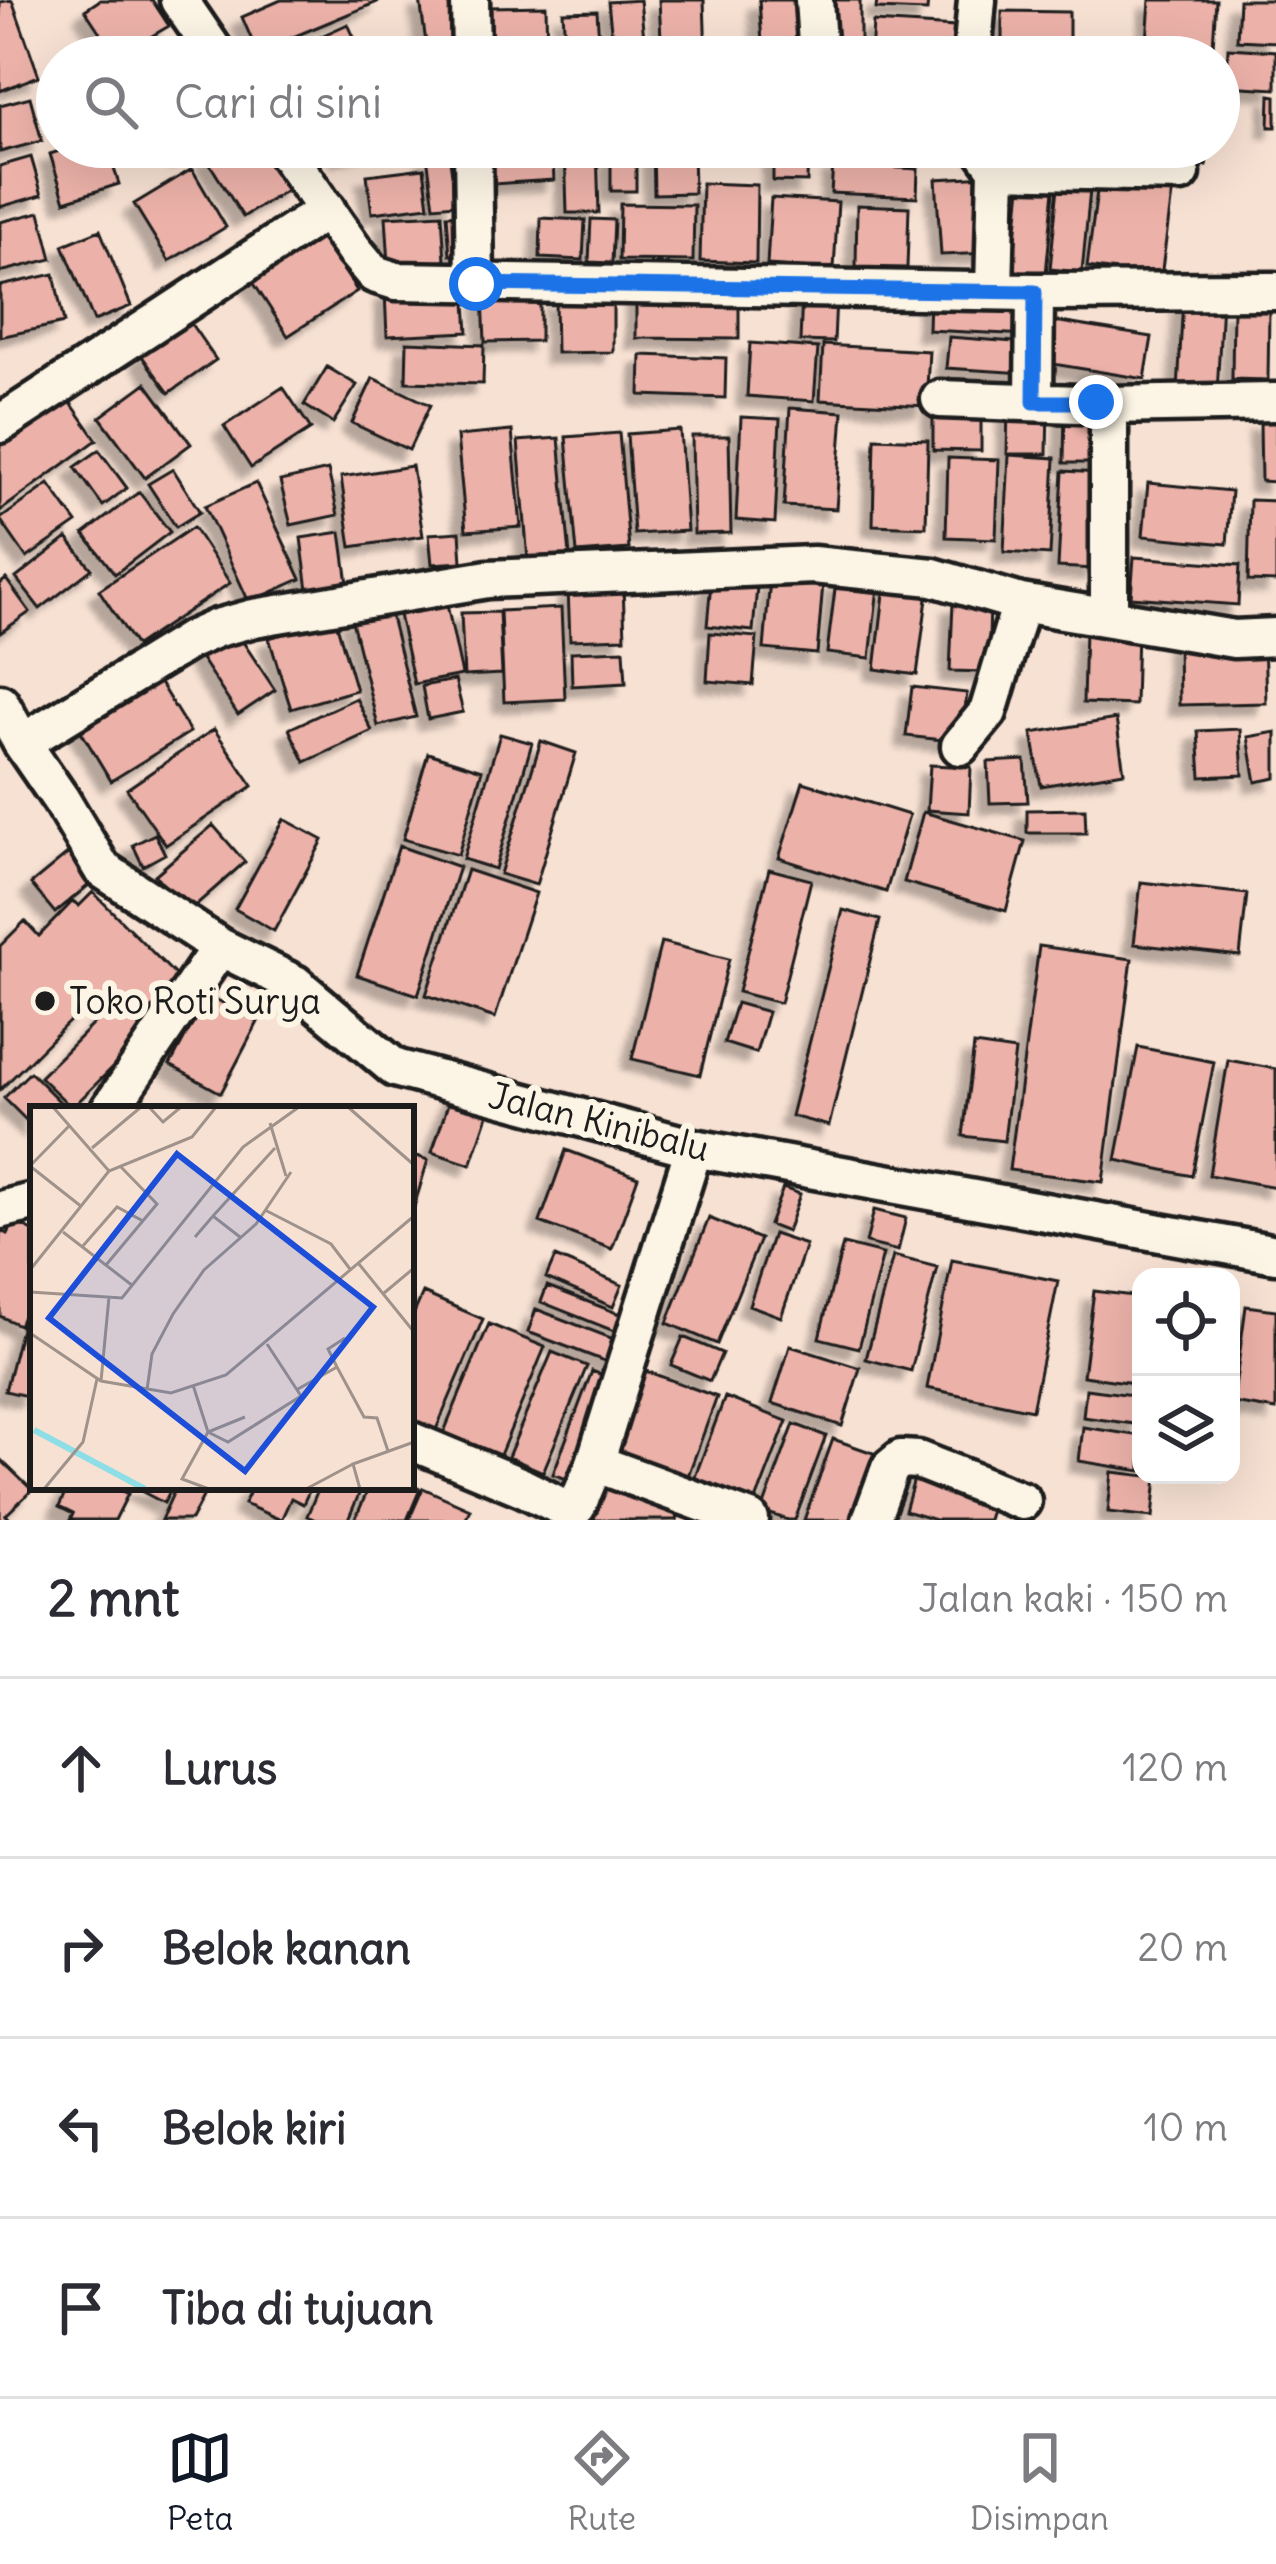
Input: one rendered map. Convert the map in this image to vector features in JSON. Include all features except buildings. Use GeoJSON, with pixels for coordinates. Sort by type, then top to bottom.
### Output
{"type":"FeatureCollection","features":[{"type":"Feature","properties":{"kind":"street"},"geometry":{"type":"LineString","coordinates":[[179,0],[204,36]]}},
{"type":"Feature","properties":{"kind":"street"},"geometry":{"type":"LineString","coordinates":[[470,0],[471,36]]}},
{"type":"Feature","properties":{"kind":"street"},"geometry":{"type":"LineString","coordinates":[[814,0],[817,36]]}},
{"type":"Feature","properties":{"kind":"street"},"geometry":{"type":"LineString","coordinates":[[974,36],[977,0]]}},
{"type":"Feature","properties":{"kind":"street"},"geometry":{"type":"LineString","coordinates":[[297,168],[374,274],[396,281],[1035,292],[1276,291]]}},
{"type":"Feature","properties":{"kind":"street"},"geometry":{"type":"LineString","coordinates":[[473,168],[476,284]]}},
{"type":"Feature","properties":{"kind":"street"},"geometry":{"type":"LineString","coordinates":[[989,168],[994,290]]}},
{"type":"Feature","properties":{"kind":"street"},"geometry":{"type":"LineString","coordinates":[[1126,168],[1181,172]]}},
{"type":"Feature","properties":{"kind":"street"},"geometry":{"type":"LineString","coordinates":[[0,424],[327,210]]}},
{"type":"Feature","properties":{"kind":"street"},"geometry":{"type":"LineString","coordinates":[[1034,402],[1035,292]]}},
{"type":"Feature","properties":{"kind":"street"},"geometry":{"type":"LineString","coordinates":[[940,399],[1106,405],[1276,402]]}},
{"type":"Feature","properties":{"kind":"street"},"geometry":{"type":"LineString","coordinates":[[1106,405],[1109,617]]}},
{"type":"Feature","properties":{"kind":"street"},"geometry":{"type":"LineString","coordinates":[[22,743],[217,628],[488,579],[813,565],[933,577],[1021,604],[1234,639],[1276,637]]}},
{"type":"Feature","properties":{"kind":"street"},"geometry":{"type":"LineString","coordinates":[[960,746],[988,712],[1021,604]]}},
{"type":"Feature","properties":{"kind":"street","name":"Jalan Kinibalu"},"geometry":{"type":"LineString","coordinates":[[0,703],[103,868],[220,947],[296,984],[395,1068],[694,1148],[1276,1254]]}},
{"type":"Feature","properties":{"kind":"street"},"geometry":{"type":"LineString","coordinates":[[112,1106],[220,947]]}},
{"type":"Feature","properties":{"kind":"street"},"geometry":{"type":"LineString","coordinates":[[414,1442],[569,1510],[577,1506],[595,1463],[694,1148]]}},
{"type":"Feature","properties":{"kind":"street"},"geometry":{"type":"LineString","coordinates":[[0,1210],[30,1203]]}},
{"type":"Feature","properties":{"kind":"street"},"geometry":{"type":"LineString","coordinates":[[871,1520],[890,1468],[902,1460],[918,1460],[1022,1501]]}},
{"type":"Feature","properties":{"kind":"street"},"geometry":{"type":"LineString","coordinates":[[595,1463],[750,1520]]}},
{"type":"Feature","properties":{"kind":"place","name":"Toko Roti Surya"},"geometry":{"type":"Point","coordinates":[45,1001]}},
{"type":"Feature","properties":{"kind":"route"},"geometry":{"type":"LineString","coordinates":[[476,284],[1035,292],[1034,402],[1096,402]]}}]}
